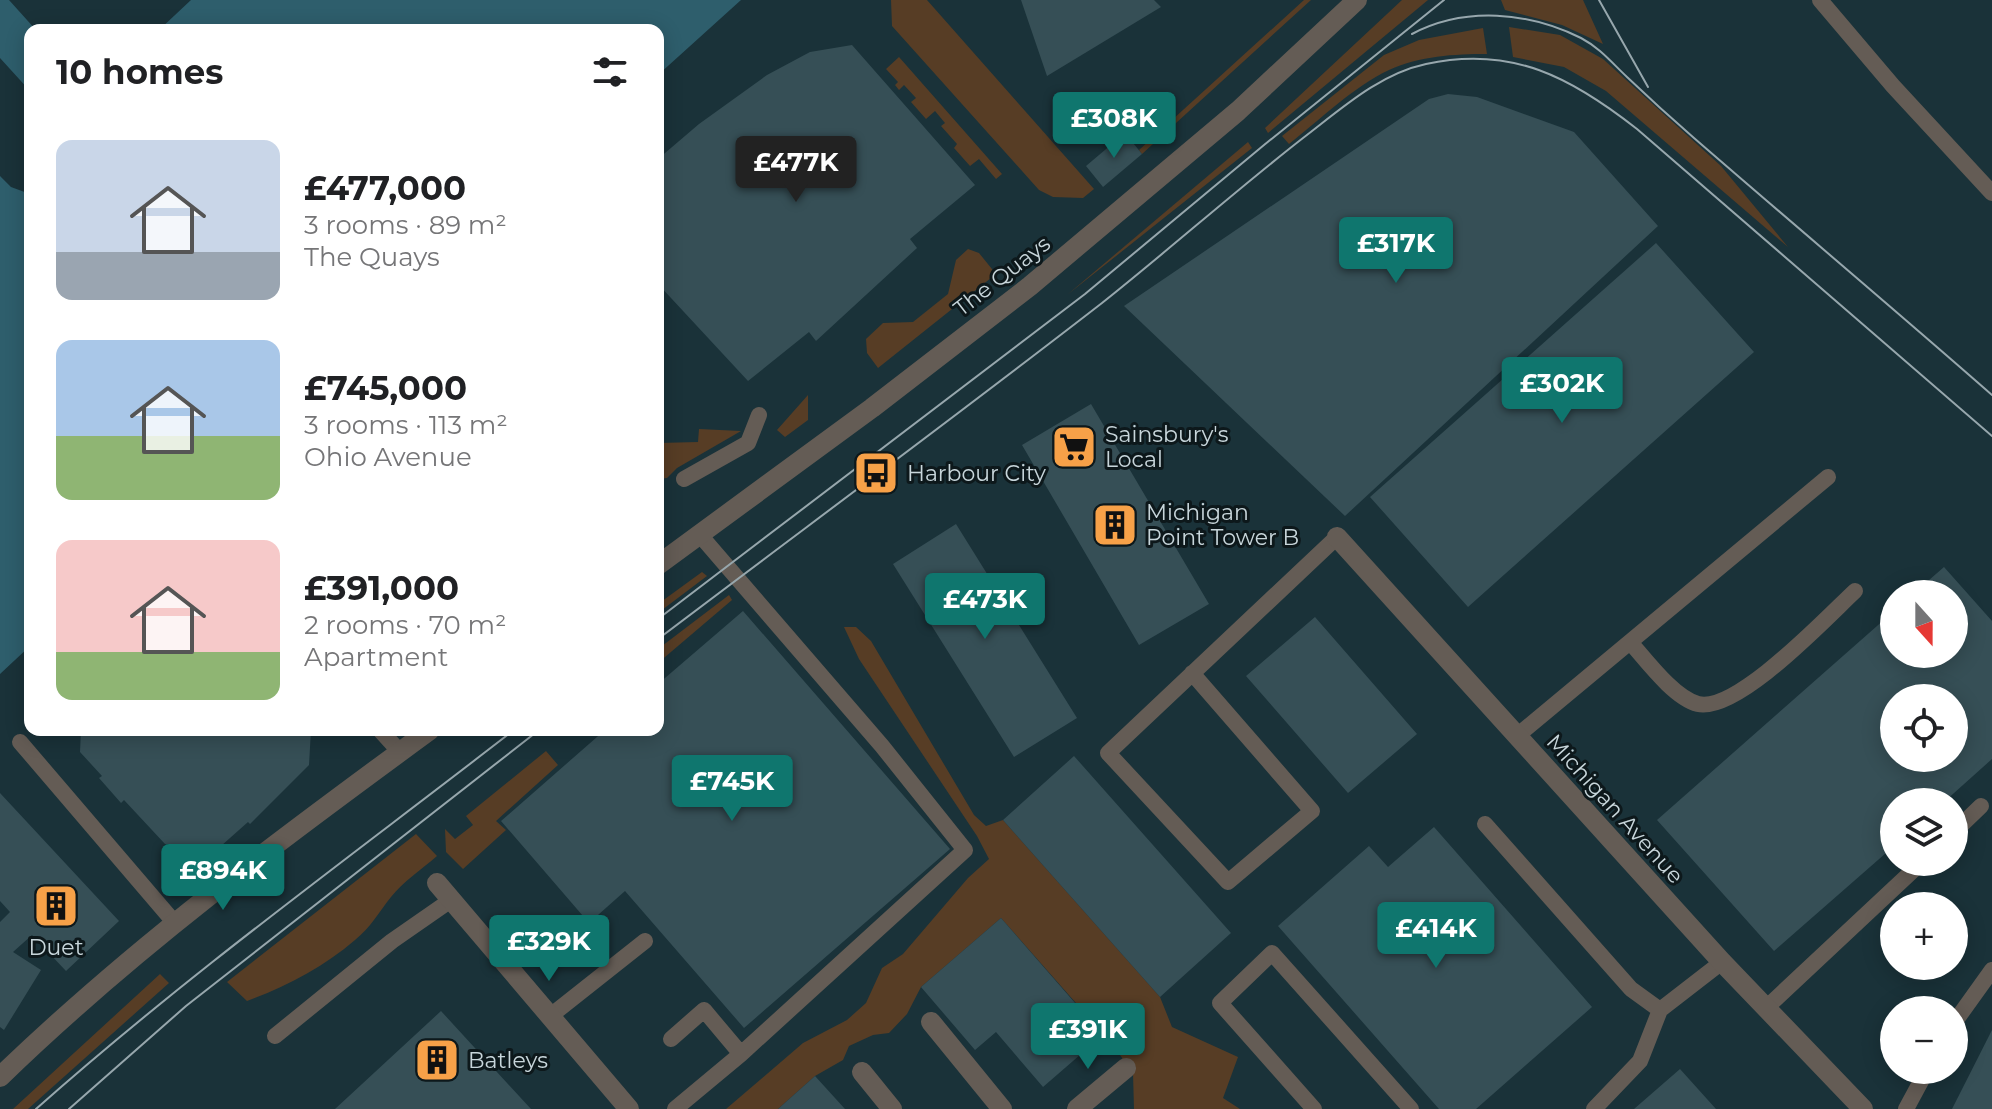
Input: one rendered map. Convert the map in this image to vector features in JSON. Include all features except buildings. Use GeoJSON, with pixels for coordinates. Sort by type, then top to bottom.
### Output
{"type":"FeatureCollection","features":[{"type":"Feature","properties":{"kind":"street","name":"The Quays"},"geometry":{"type":"LineString","coordinates":[[664,561],[1030,286],[1238,111],[1357,0]]}},
{"type":"Feature","properties":{"kind":"street","name":"Michigan Avenue"},"geometry":{"type":"LineString","coordinates":[[1337,537],[1722,962],[1863,1109]]}},
{"type":"Feature","properties":{"kind":"street"},"geometry":{"type":"LineString","coordinates":[[0,1077],[174,922],[422,736]]}},
{"type":"Feature","properties":{"kind":"street"},"geometry":{"type":"LineString","coordinates":[[437,883],[629,1109]]}},
{"type":"Feature","properties":{"kind":"street"},"geometry":{"type":"LineString","coordinates":[[931,1022],[1002,1109]]}},
{"type":"Feature","properties":{"kind":"street"},"geometry":{"type":"LineString","coordinates":[[1077,1109],[1126,1068]]}},
{"type":"Feature","properties":{"kind":"street"},"geometry":{"type":"LineString","coordinates":[[862,1072],[892,1109]]}},
{"type":"Feature","properties":{"kind":"lane"},"geometry":{"type":"LineString","coordinates":[[1820,0],[1893,86],[1992,193]]}},
{"type":"Feature","properties":{"kind":"lane"},"geometry":{"type":"LineString","coordinates":[[684,479],[748,443],[759,415]]}},
{"type":"Feature","properties":{"kind":"lane"},"geometry":{"type":"LineString","coordinates":[[1517,736],[1828,477]]}},
{"type":"Feature","properties":{"kind":"lane"},"geometry":{"type":"LineString","coordinates":[[675,1109],[741,1054],[965,850],[882,746],[700,535]]}},
{"type":"Feature","properties":{"kind":"lane"},"geometry":{"type":"LineString","coordinates":[[1192,673],[1312,811],[1228,882],[1108,753],[1192,673],[1337,537]]}},
{"type":"Feature","properties":{"kind":"lane"},"geometry":{"type":"LineString","coordinates":[[1630,642],[1676,692],[1697,704],[1713,704],[1735,695],[1761,676],[1855,591]]}},
{"type":"Feature","properties":{"kind":"lane"},"geometry":{"type":"LineString","coordinates":[[385,736],[400,752]]}},
{"type":"Feature","properties":{"kind":"lane"},"geometry":{"type":"LineString","coordinates":[[20,742],[174,922]]}},
{"type":"Feature","properties":{"kind":"lane"},"geometry":{"type":"LineString","coordinates":[[1968,819],[1981,806]]}},
{"type":"Feature","properties":{"kind":"lane"},"geometry":{"type":"LineString","coordinates":[[1485,824],[1631,989],[1660,1010]]}},
{"type":"Feature","properties":{"kind":"lane"},"geometry":{"type":"LineString","coordinates":[[1766,1008],[1907,876]]}},
{"type":"Feature","properties":{"kind":"lane"},"geometry":{"type":"LineString","coordinates":[[275,1036],[392,941],[451,900]]}},
{"type":"Feature","properties":{"kind":"lane"},"geometry":{"type":"LineString","coordinates":[[549,1017],[645,941]]}},
{"type":"Feature","properties":{"kind":"lane"},"geometry":{"type":"LineString","coordinates":[[1314,1109],[1220,1003],[1272,953],[1411,1109]]}},
{"type":"Feature","properties":{"kind":"lane"},"geometry":{"type":"LineString","coordinates":[[1594,1109],[1640,1061],[1660,1010],[1722,962]]}},
{"type":"Feature","properties":{"kind":"lane"},"geometry":{"type":"LineString","coordinates":[[1968,1003],[1992,970]]}},
{"type":"Feature","properties":{"kind":"lane"},"geometry":{"type":"LineString","coordinates":[[671,1039],[704,1010],[741,1054]]}},
{"type":"Feature","properties":{"kind":"lane"},"geometry":{"type":"LineString","coordinates":[[1906,1109],[1919,1084]]}},
{"type":"Feature","properties":{"kind":"shaded area"},"geometry":{"type":"Polygon","coordinates":[[[891,0],[927,0],[1094,189],[1083,198],[1053,197],[1039,190],[892,26],[891,0]]]}},
{"type":"Feature","properties":{"kind":"shaded area"},"geometry":{"type":"Polygon","coordinates":[[[1304,0],[1311,0],[1142,154],[1139,150],[1304,0]]]}},
{"type":"Feature","properties":{"kind":"shaded area"},"geometry":{"type":"Polygon","coordinates":[[[1402,0],[1428,0],[1268,133],[1265,128],[1402,0]]]}},
{"type":"Feature","properties":{"kind":"shaded area"},"geometry":{"type":"Polygon","coordinates":[[[1501,0],[1583,0],[1603,44],[1562,25],[1505,10],[1501,0]]]}},
{"type":"Feature","properties":{"kind":"shaded area"},"geometry":{"type":"Polygon","coordinates":[[[1509,27],[1560,35],[1603,59],[1721,166],[1788,247],[1606,91],[1564,67],[1513,57],[1509,27]]]}},
{"type":"Feature","properties":{"kind":"shaded area"},"geometry":{"type":"Polygon","coordinates":[[[1483,28],[1487,54],[1437,57],[1401,65],[1363,85],[1289,144],[1282,136],[1384,55],[1419,40],[1483,28]]]}},
{"type":"Feature","properties":{"kind":"shaded area"},"geometry":{"type":"Polygon","coordinates":[[[899,57],[1002,174],[996,179],[979,159],[970,166],[954,148],[957,144],[941,126],[945,123],[935,111],[926,119],[911,102],[916,98],[904,85],[899,90],[895,85],[898,82],[886,69],[899,57]]]}},
{"type":"Feature","properties":{"kind":"shaded area"},"geometry":{"type":"Polygon","coordinates":[[[1248,142],[1252,148],[1067,295],[1248,142]]]}},
{"type":"Feature","properties":{"kind":"shaded area"},"geometry":{"type":"Polygon","coordinates":[[[968,249],[979,253],[996,274],[878,368],[867,353],[866,339],[883,323],[913,322],[948,294],[956,260],[968,249]]]}},
{"type":"Feature","properties":{"kind":"shaded area"},"geometry":{"type":"Polygon","coordinates":[[[808,395],[808,420],[785,437],[777,430],[808,395]]]}},
{"type":"Feature","properties":{"kind":"shaded area"},"geometry":{"type":"Polygon","coordinates":[[[699,429],[741,431],[664,478],[664,443],[698,442],[699,429]]]}},
{"type":"Feature","properties":{"kind":"shaded area"},"geometry":{"type":"Polygon","coordinates":[[[702,572],[707,576],[664,608],[664,600],[702,572]]]}},
{"type":"Feature","properties":{"kind":"shaded area"},"geometry":{"type":"Polygon","coordinates":[[[729,595],[732,600],[664,658],[664,644],[729,595]]]}},
{"type":"Feature","properties":{"kind":"shaded area"},"geometry":{"type":"Polygon","coordinates":[[[844,627],[856,627],[871,641],[974,815],[986,826],[1003,820],[1160,997],[1172,1027],[1238,1057],[1223,1098],[1240,1109],[1134,1109],[1133,1073],[1112,1044],[1001,918],[921,987],[907,1014],[889,1033],[873,1035],[849,1046],[843,1060],[815,1076],[778,1109],[726,1109],[803,1043],[847,1020],[866,1003],[882,968],[903,954],[968,878],[989,859],[977,836],[859,659],[844,627]]]}},
{"type":"Feature","properties":{"kind":"shaded area"},"geometry":{"type":"Polygon","coordinates":[[[546,751],[558,765],[496,821],[506,830],[463,869],[446,852],[445,829],[455,839],[473,825],[466,816],[546,751]]]}},
{"type":"Feature","properties":{"kind":"shaded area"},"geometry":{"type":"Polygon","coordinates":[[[416,834],[437,856],[401,886],[366,930],[343,950],[304,975],[247,1001],[227,982],[416,834]]]}},
{"type":"Feature","properties":{"kind":"shaded area"},"geometry":{"type":"Polygon","coordinates":[[[160,974],[169,983],[28,1109],[13,1109],[160,974]]]}},
{"type":"Feature","properties":{"kind":"water"},"geometry":{"type":"Polygon","coordinates":[[[0,0],[9,0],[31,24],[24,24],[24,84],[0,58],[0,0]]]}},
{"type":"Feature","properties":{"kind":"water"},"geometry":{"type":"Polygon","coordinates":[[[191,0],[741,0],[664,70],[664,24],[165,24],[191,0]]]}},
{"type":"Feature","properties":{"kind":"water"},"geometry":{"type":"Polygon","coordinates":[[[0,176],[11,187],[24,192],[24,652],[0,674],[0,176]]]}},
{"type":"Feature","properties":{"kind":"tram line"},"geometry":{"type":"LineString","coordinates":[[664,614],[1085,294],[1444,0]]}},
{"type":"Feature","properties":{"kind":"tram line"},"geometry":{"type":"LineString","coordinates":[[1599,0],[1648,87]]}},
{"type":"Feature","properties":{"kind":"tram line"},"geometry":{"type":"LineString","coordinates":[[1412,34],[1453,19],[1497,16],[1540,22],[1588,42],[1694,138],[1992,395]]}},
{"type":"Feature","properties":{"kind":"tram line"},"geometry":{"type":"LineString","coordinates":[[664,634],[1102,303],[1346,104],[1376,84],[1409,69],[1457,59],[1486,59],[1539,70],[1564,81],[1613,111],[1992,436]]}},
{"type":"Feature","properties":{"kind":"tram line"},"geometry":{"type":"LineString","coordinates":[[36,1109],[212,962],[506,736]]}},
{"type":"Feature","properties":{"kind":"tram line"},"geometry":{"type":"LineString","coordinates":[[69,1109],[186,1006],[531,736]]}},
{"type":"Feature","properties":{"kind":"place","name":"Sainsbury's Local"},"geometry":{"type":"Point","coordinates":[1074,447]}},
{"type":"Feature","properties":{"kind":"place","name":"Harbour City"},"geometry":{"type":"Point","coordinates":[876,473]}},
{"type":"Feature","properties":{"kind":"place","name":"Michigan Point Tower B"},"geometry":{"type":"Point","coordinates":[1115,525]}},
{"type":"Feature","properties":{"kind":"place","name":"Duet"},"geometry":{"type":"Point","coordinates":[56,906]}},
{"type":"Feature","properties":{"kind":"place","name":"Batleys"},"geometry":{"type":"Point","coordinates":[437,1060]}}]}
